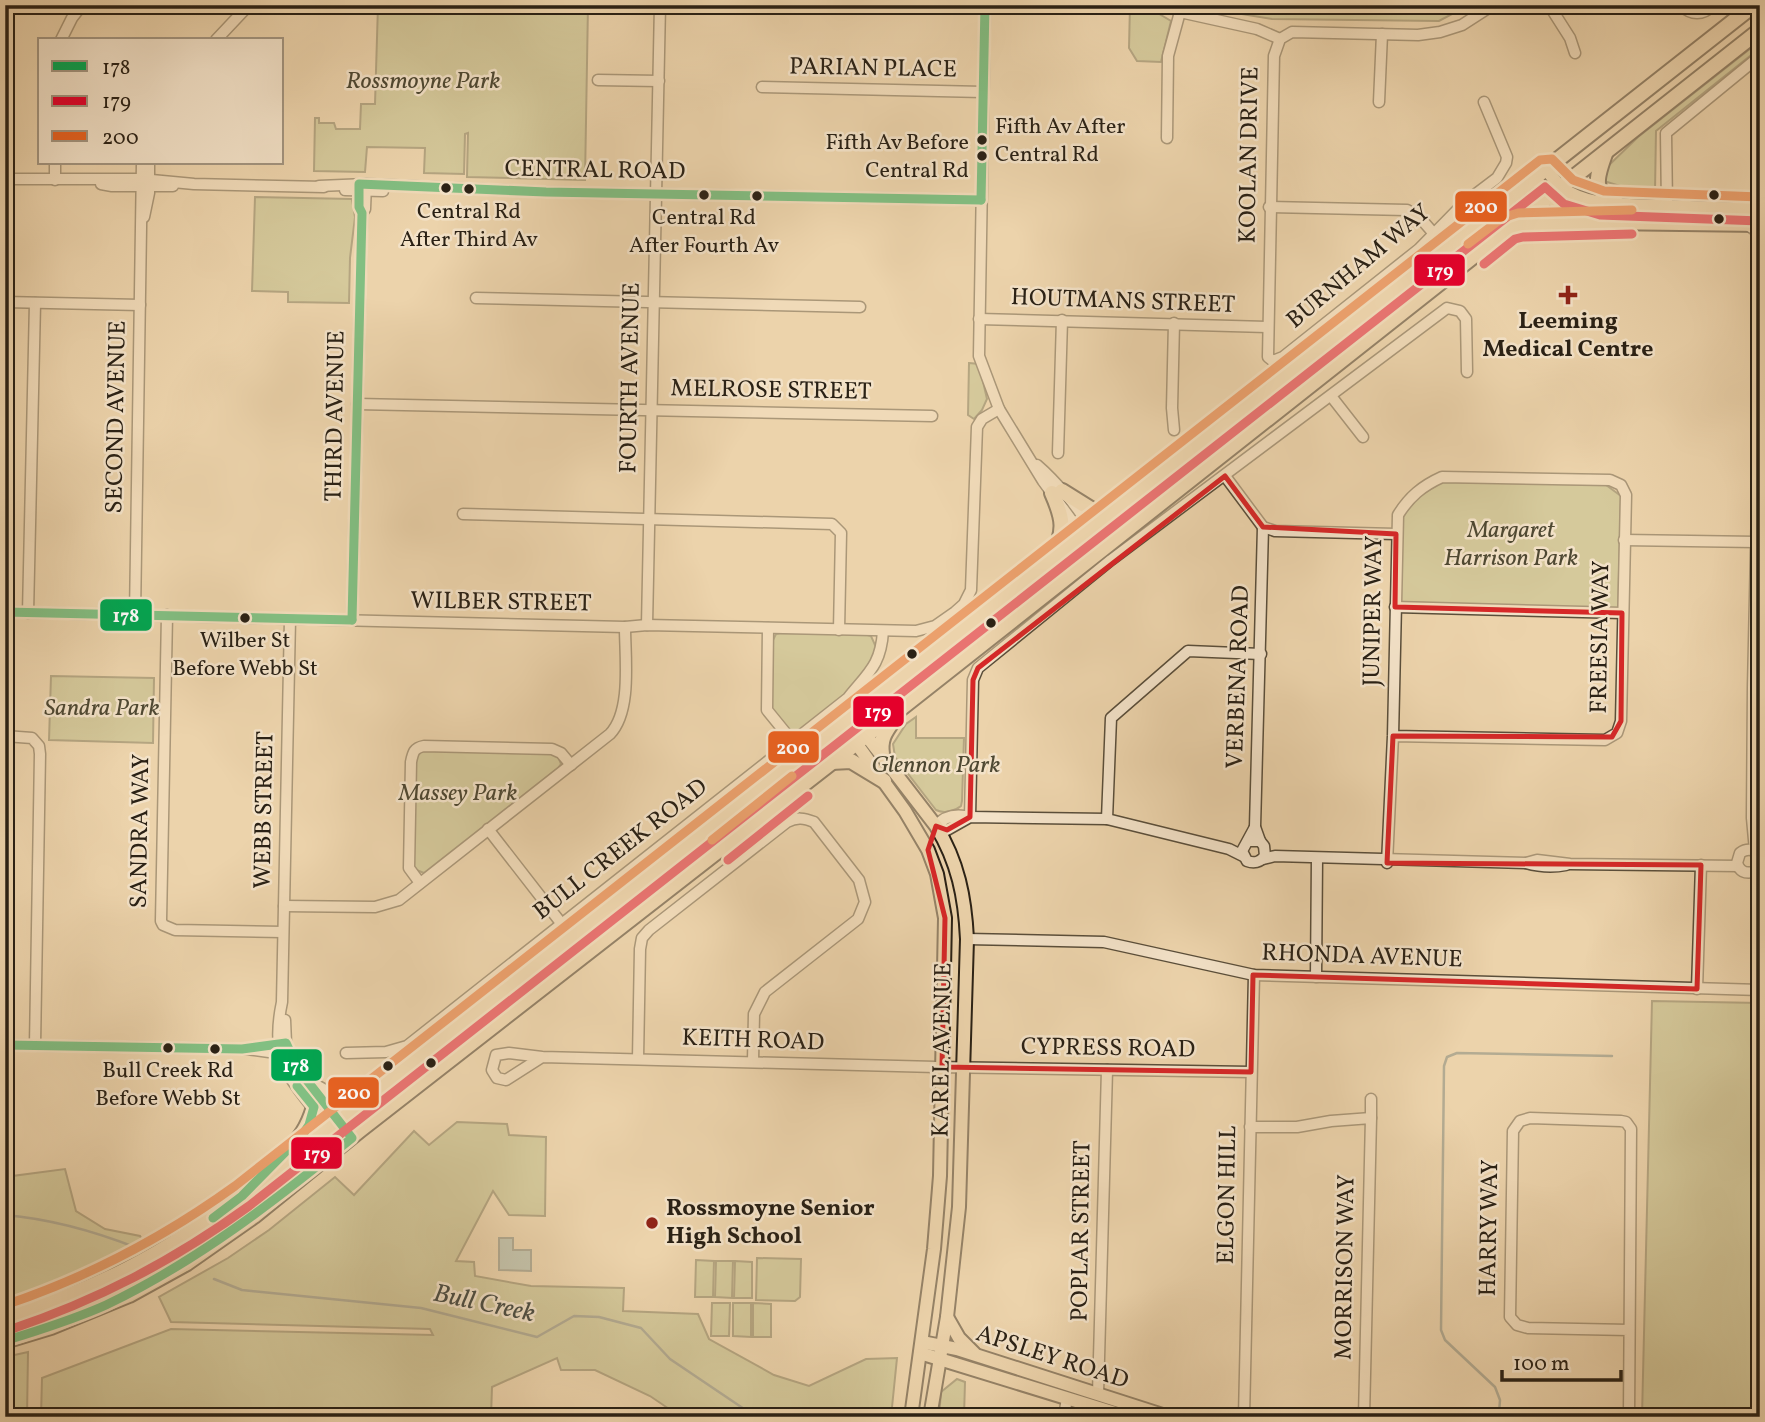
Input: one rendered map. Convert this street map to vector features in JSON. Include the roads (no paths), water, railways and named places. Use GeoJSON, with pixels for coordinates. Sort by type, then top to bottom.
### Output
{"type":"FeatureCollection","features":[{"type":"Feature","properties":{"kind":"highway"},"geometry":{"type":"LineString","coordinates":[[5,1318],[59,1300],[120,1274],[195,1231],[242,1196],[1754,5]]}},
{"type":"Feature","properties":{"kind":"highway"},"geometry":{"type":"LineString","coordinates":[[5,1340],[78,1317],[129,1295],[187,1263],[254,1216],[1760,30]]}},
{"type":"Feature","properties":{"kind":"highway"},"geometry":{"type":"LineString","coordinates":[[1605,152],[1598,184],[1605,197],[1618,204]]}},
{"type":"Feature","properties":{"kind":"highway"},"geometry":{"type":"LineString","coordinates":[[1509,228],[1543,223],[1602,223]]}},
{"type":"Feature","properties":{"kind":"highway"},"geometry":{"type":"LineString","coordinates":[[1057,492],[1094,511],[1110,512]]}},
{"type":"Feature","properties":{"kind":"highway"},"geometry":{"type":"LineString","coordinates":[[1052,559],[1059,542],[1063,519],[1057,492]]}},
{"type":"Feature","properties":{"kind":"highway"},"geometry":{"type":"LineString","coordinates":[[882,754],[883,734],[904,706]]}},
{"type":"Feature","properties":{"kind":"highway"},"geometry":{"type":"LineString","coordinates":[[831,762],[851,761],[884,781]]}},
{"type":"Feature","properties":{"kind":"highway"},"geometry":{"type":"LineString","coordinates":[[242,1196],[303,1134],[309,1125],[314,1107]]}},
{"type":"Feature","properties":{"kind":"main road"},"geometry":{"type":"LineString","coordinates":[[1541,175],[1567,212],[1602,223],[1755,224]]}},
{"type":"Feature","properties":{"kind":"main road"},"geometry":{"type":"LineString","coordinates":[[1555,192],[1618,204],[1760,209]]}},
{"type":"Feature","properties":{"kind":"main road","name":"KAREL AVENUE"},"geometry":{"type":"LineString","coordinates":[[847,721],[861,738],[884,781],[911,818],[928,850],[937,874],[944,918],[940,1175],[934,1249],[911,1417]]}},
{"type":"Feature","properties":{"kind":"main road","name":"KAREL AVENUE"},"geometry":{"type":"LineString","coordinates":[[861,738],[882,754],[947,845],[961,885],[967,939],[959,1207],[947,1317],[930,1417]]}},
{"type":"Feature","properties":{"kind":"main road"},"geometry":{"type":"LineString","coordinates":[[911,818],[936,826],[930,834],[928,850]]}},
{"type":"Feature","properties":{"kind":"main road"},"geometry":{"type":"LineString","coordinates":[[947,1317],[959,1338],[980,1356]]}},
{"type":"Feature","properties":{"kind":"main road","name":"APSLEY ROAD"},"geometry":{"type":"LineString","coordinates":[[921,1348],[980,1356],[1169,1417]]}},
{"type":"Feature","properties":{"kind":"main road","name":"APSLEY ROAD"},"geometry":{"type":"LineString","coordinates":[[941,1352],[965,1366],[1128,1417]]}},
{"type":"Feature","properties":{"kind":"main road"},"geometry":{"type":"LineString","coordinates":[[936,1381],[943,1374],[965,1366]]}},
{"type":"Feature","properties":{"kind":"street"},"geometry":{"type":"LineString","coordinates":[[62,38],[82,5]]}},
{"type":"Feature","properties":{"kind":"street"},"geometry":{"type":"LineString","coordinates":[[218,38],[249,5]]}},
{"type":"Feature","properties":{"kind":"street","name":"FOURTH AVENUE"},"geometry":{"type":"LineString","coordinates":[[647,625],[660,5]]}},
{"type":"Feature","properties":{"kind":"street"},"geometry":{"type":"LineString","coordinates":[[985,5],[979,356],[999,409],[1032,460],[1050,477],[1057,492],[1090,529],[1098,534],[1132,524]]}},
{"type":"Feature","properties":{"kind":"street"},"geometry":{"type":"LineString","coordinates":[[1167,5],[1180,12],[1249,27],[1280,39]]}},
{"type":"Feature","properties":{"kind":"street","name":"KOOLAN DRIVE"},"geometry":{"type":"LineString","coordinates":[[1278,360],[1273,361],[1268,357],[1267,327],[1274,56],[1280,39],[1292,32],[1418,35],[1451,29],[1493,5]]}},
{"type":"Feature","properties":{"kind":"street"},"geometry":{"type":"LineString","coordinates":[[1549,5],[1570,38],[1575,53]]}},
{"type":"Feature","properties":{"kind":"street"},"geometry":{"type":"LineString","coordinates":[[1680,5],[1697,14],[1706,13],[1714,5]]}},
{"type":"Feature","properties":{"kind":"street"},"geometry":{"type":"LineString","coordinates":[[1167,138],[1168,56],[1180,12]]}},
{"type":"Feature","properties":{"kind":"street"},"geometry":{"type":"LineString","coordinates":[[1379,102],[1382,34]]}},
{"type":"Feature","properties":{"kind":"street"},"geometry":{"type":"LineString","coordinates":[[1667,206],[1666,133],[1760,56]]}},
{"type":"Feature","properties":{"kind":"street"},"geometry":{"type":"LineString","coordinates":[[598,80],[659,81]]}},
{"type":"Feature","properties":{"kind":"street","name":"PARIAN PLACE"},"geometry":{"type":"LineString","coordinates":[[762,87],[983,92]]}},
{"type":"Feature","properties":{"kind":"street","name":"BURNHAM WAY"},"geometry":{"type":"LineString","coordinates":[[1278,360],[1435,235],[1464,203],[1497,178],[1507,163],[1506,151],[1484,102]]}},
{"type":"Feature","properties":{"kind":"street"},"geometry":{"type":"LineString","coordinates":[[55,164],[55,180]]}},
{"type":"Feature","properties":{"kind":"street","name":"SECOND AVENUE"},"geometry":{"type":"LineString","coordinates":[[135,615],[143,220],[148,205],[142,164]]}},
{"type":"Feature","properties":{"kind":"street","name":"SECOND AVENUE"},"geometry":{"type":"LineString","coordinates":[[145,183],[149,164]]}},
{"type":"Feature","properties":{"kind":"street","name":"CENTRAL ROAD"},"geometry":{"type":"LineString","coordinates":[[5,179],[90,181],[112,186],[145,183],[362,187],[426,185],[460,189],[981,200]]}},
{"type":"Feature","properties":{"kind":"street","name":"THIRD AVENUE"},"geometry":{"type":"LineString","coordinates":[[352,620],[362,213],[365,209],[362,187]]}},
{"type":"Feature","properties":{"kind":"street"},"geometry":{"type":"LineString","coordinates":[[1269,206],[1407,209],[1422,220],[1435,235]]}},
{"type":"Feature","properties":{"kind":"street"},"geometry":{"type":"LineString","coordinates":[[1737,209],[1755,224],[1760,259]]}},
{"type":"Feature","properties":{"kind":"street"},"geometry":{"type":"LineString","coordinates":[[476,298],[860,307]]}},
{"type":"Feature","properties":{"kind":"street"},"geometry":{"type":"LineString","coordinates":[[5,302],[141,305]]}},
{"type":"Feature","properties":{"kind":"street"},"geometry":{"type":"LineString","coordinates":[[28,613],[35,303]]}},
{"type":"Feature","properties":{"kind":"street"},"geometry":{"type":"LineString","coordinates":[[970,817],[974,673],[1111,560],[1447,308],[1460,311],[1466,319],[1467,372]]}},
{"type":"Feature","properties":{"kind":"street","name":"HOUTMANS STREET"},"geometry":{"type":"LineString","coordinates":[[979,319],[1267,327]]}},
{"type":"Feature","properties":{"kind":"street"},"geometry":{"type":"LineString","coordinates":[[1058,453],[1062,320]]}},
{"type":"Feature","properties":{"kind":"street"},"geometry":{"type":"LineString","coordinates":[[1174,323],[1174,430]]}},
{"type":"Feature","properties":{"kind":"street"},"geometry":{"type":"LineString","coordinates":[[1245,848],[1253,863],[1268,856],[1526,863],[1537,867],[1570,864],[1706,865],[1758,855],[1752,818],[1760,369]]}},
{"type":"Feature","properties":{"kind":"street"},"geometry":{"type":"LineString","coordinates":[[1331,396],[1363,437]]}},
{"type":"Feature","properties":{"kind":"street","name":"MELROSE STREET"},"geometry":{"type":"LineString","coordinates":[[357,404],[932,416]]}},
{"type":"Feature","properties":{"kind":"street","name":"WILBER STREET"},"geometry":{"type":"LineString","coordinates":[[5,612],[916,631],[935,626],[969,597],[972,583],[977,426],[982,419],[999,409]]}},
{"type":"Feature","properties":{"kind":"street"},"geometry":{"type":"LineString","coordinates":[[1225,476],[1263,527],[1275,531],[1396,534]]}},
{"type":"Feature","properties":{"kind":"street","name":"JUNIPER WAY"},"geometry":{"type":"LineString","coordinates":[[1387,861],[1393,736],[1396,534],[1398,515],[1405,503],[1424,485],[1442,477],[1610,480],[1621,485]]}},
{"type":"Feature","properties":{"kind":"street","name":"FREESIA WAY"},"geometry":{"type":"LineString","coordinates":[[1393,736],[1605,740],[1617,733],[1621,721],[1626,495],[1621,485]]}},
{"type":"Feature","properties":{"kind":"street"},"geometry":{"type":"LineString","coordinates":[[463,514],[832,524],[841,533],[839,630]]}},
{"type":"Feature","properties":{"kind":"street","name":"VERBENA ROAD"},"geometry":{"type":"LineString","coordinates":[[1263,527],[1255,827],[1268,856]]}},
{"type":"Feature","properties":{"kind":"street"},"geometry":{"type":"LineString","coordinates":[[1087,560],[1090,529]]}},
{"type":"Feature","properties":{"kind":"street"},"geometry":{"type":"LineString","coordinates":[[1624,540],[1756,542]]}},
{"type":"Feature","properties":{"kind":"street"},"geometry":{"type":"LineString","coordinates":[[1395,607],[1622,613]]}},
{"type":"Feature","properties":{"kind":"street","name":"SANDRA WAY"},"geometry":{"type":"LineString","coordinates":[[167,615],[161,921],[163,926],[175,930],[283,932]]}},
{"type":"Feature","properties":{"kind":"street","name":"WEBB STREET"},"geometry":{"type":"LineString","coordinates":[[283,1047],[290,619]]}},
{"type":"Feature","properties":{"kind":"street"},"geometry":{"type":"LineString","coordinates":[[284,906],[375,907],[399,900],[610,734],[622,717],[625,627]]}},
{"type":"Feature","properties":{"kind":"street"},"geometry":{"type":"LineString","coordinates":[[768,628],[767,710],[793,742]]}},
{"type":"Feature","properties":{"kind":"street","name":"BULL CREEK ROAD"},"geometry":{"type":"LineString","coordinates":[[346,1053],[386,1052],[407,1046],[848,698],[881,654],[883,631]]}},
{"type":"Feature","properties":{"kind":"street"},"geometry":{"type":"LineString","coordinates":[[1107,819],[1111,718],[1188,651],[1261,653]]}},
{"type":"Feature","properties":{"kind":"street"},"geometry":{"type":"LineString","coordinates":[[5,736],[32,738],[39,746],[40,754],[35,1045]]}},
{"type":"Feature","properties":{"kind":"street"},"geometry":{"type":"LineString","coordinates":[[420,883],[409,868],[411,762],[416,749],[424,746],[552,749],[561,753],[571,765]]}},
{"type":"Feature","properties":{"kind":"street"},"geometry":{"type":"LineString","coordinates":[[936,826],[947,830],[970,817],[1107,819],[1229,849],[1245,848],[1260,841]]}},
{"type":"Feature","properties":{"kind":"street"},"geometry":{"type":"LineString","coordinates":[[638,1059],[642,939],[649,930],[787,822],[794,818],[804,818],[814,822],[859,880],[865,902],[858,919],[765,992],[754,1014],[753,1061]]}},
{"type":"Feature","properties":{"kind":"street"},"geometry":{"type":"LineString","coordinates":[[1752,818],[1740,858],[1746,873],[1759,869]]}},
{"type":"Feature","properties":{"kind":"street","name":"VERBENA ROAD"},"geometry":{"type":"LineString","coordinates":[[1245,848],[1255,827]]}},
{"type":"Feature","properties":{"kind":"street"},"geometry":{"type":"LineString","coordinates":[[488,829],[561,923]]}},
{"type":"Feature","properties":{"kind":"street"},"geometry":{"type":"LineString","coordinates":[[1316,977],[1317,859]]}},
{"type":"Feature","properties":{"kind":"street"},"geometry":{"type":"LineString","coordinates":[[1697,989],[1706,865]]}},
{"type":"Feature","properties":{"kind":"street","name":"RHONDA AVENUE"},"geometry":{"type":"LineString","coordinates":[[967,939],[1104,942],[1254,975],[1760,990]]}},
{"type":"Feature","properties":{"kind":"street","name":"ELGON HILL"},"geometry":{"type":"LineString","coordinates":[[1244,1417],[1254,975]]}},
{"type":"Feature","properties":{"kind":"street"},"geometry":{"type":"LineString","coordinates":[[5,1045],[246,1049],[283,1047]]}},
{"type":"Feature","properties":{"kind":"street"},"geometry":{"type":"LineString","coordinates":[[283,1047],[347,1142]]}},
{"type":"Feature","properties":{"kind":"street"},"geometry":{"type":"LineString","coordinates":[[283,1047],[289,1075],[314,1107],[334,1124]]}},
{"type":"Feature","properties":{"kind":"street","name":"KEITH ROAD"},"geometry":{"type":"LineString","coordinates":[[541,1057],[506,1080],[497,1078],[492,1070],[496,1055],[502,1053],[541,1057],[964,1068]]}},
{"type":"Feature","properties":{"kind":"street","name":"CYPRESS ROAD"},"geometry":{"type":"LineString","coordinates":[[964,1068],[1251,1072]]}},
{"type":"Feature","properties":{"kind":"street","name":"POPLAR STREET"},"geometry":{"type":"LineString","coordinates":[[1098,1394],[1107,1070]]}},
{"type":"Feature","properties":{"kind":"street"},"geometry":{"type":"LineString","coordinates":[[307,1080],[355,1107]]}},
{"type":"Feature","properties":{"kind":"street","name":"MORRISON WAY"},"geometry":{"type":"LineString","coordinates":[[1364,1417],[1371,1099]]}},
{"type":"Feature","properties":{"kind":"street"},"geometry":{"type":"LineString","coordinates":[[1250,1127],[1297,1127],[1371,1118]]}},
{"type":"Feature","properties":{"kind":"street","name":"HARRY WAY"},"geometry":{"type":"LineString","coordinates":[[1530,1118],[1621,1121],[1628,1125],[1632,1134],[1629,1330],[1528,1328],[1517,1325],[1510,1317],[1513,1131],[1517,1123],[1530,1118]]}},
{"type":"Feature","properties":{"kind":"street"},"geometry":{"type":"LineString","coordinates":[[1629,1330],[1629,1417]]}},
{"type":"Feature","properties":{"kind":"street"},"geometry":{"type":"LineString","coordinates":[[1064,1417],[1067,1398]]}},
{"type":"Feature","properties":{"kind":"water"},"geometry":{"type":"Polygon","coordinates":[[[499,1238],[513,1238],[513,1250],[531,1250],[531,1271],[499,1270],[499,1238]]]}},
{"type":"Feature","properties":{"kind":"waterway"},"geometry":{"type":"LineString","coordinates":[[1499,1413],[1500,1400],[1495,1387],[1445,1340],[1441,1330],[1444,1066],[1447,1057],[1457,1053],[1612,1056]]}},
{"type":"Feature","properties":{"kind":"waterway","name":"Bull Creek"},"geometry":{"type":"LineString","coordinates":[[5,1215],[72,1227],[137,1248]]}},
{"type":"Feature","properties":{"kind":"waterway","name":"Bull Creek"},"geometry":{"type":"LineString","coordinates":[[214,1279],[242,1290],[421,1308],[537,1337],[574,1316],[599,1317],[641,1328],[670,1359],[756,1417]]}},
{"type":"Feature","properties":{"kind":"place","name":"Fifth Av After Central Rd"},"geometry":{"type":"Point","coordinates":[982,140]}},
{"type":"Feature","properties":{"kind":"place","name":"Fifth Av Before Central Rd"},"geometry":{"type":"Point","coordinates":[982,156]}},
{"type":"Feature","properties":{"kind":"place","name":"Central Rd After Third Av"},"geometry":{"type":"Point","coordinates":[469,189]}},
{"type":"Feature","properties":{"kind":"place","name":"Central Rd After Fourth Av"},"geometry":{"type":"Point","coordinates":[704,195]}},
{"type":"Feature","properties":{"kind":"place","name":"Leeming Medical Centre"},"geometry":{"type":"Point","coordinates":[1568,295]}},
{"type":"Feature","properties":{"kind":"place","name":"Wilber St Before Webb St"},"geometry":{"type":"Point","coordinates":[245,618]}},
{"type":"Feature","properties":{"kind":"place","name":"Bull Creek Rd Before Webb St"},"geometry":{"type":"Point","coordinates":[168,1048]}},
{"type":"Feature","properties":{"kind":"place","name":"Rossmoyne Senior High School"},"geometry":{"type":"Point","coordinates":[652,1223]}},
{"type":"Feature","properties":{"kind":"park label","name":"Rossmoyne Park"},"geometry":{"type":"Point","coordinates":[423,82]}},
{"type":"Feature","properties":{"kind":"park label","name":"Margaret Harrison Park"},"geometry":{"type":"Point","coordinates":[1511,545]}},
{"type":"Feature","properties":{"kind":"park label","name":"Sandra Park"},"geometry":{"type":"Point","coordinates":[102,709]}},
{"type":"Feature","properties":{"kind":"park label","name":"Glennon Park"},"geometry":{"type":"Point","coordinates":[936,766]}},
{"type":"Feature","properties":{"kind":"park label","name":"Massey Park"},"geometry":{"type":"Point","coordinates":[458,794]}}]}
